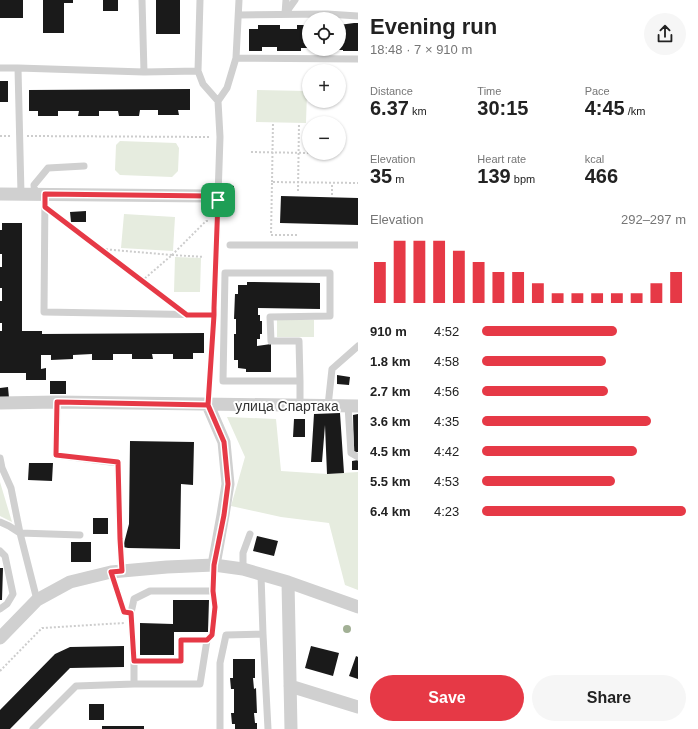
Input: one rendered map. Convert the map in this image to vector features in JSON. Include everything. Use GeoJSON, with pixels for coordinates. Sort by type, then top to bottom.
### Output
{"type":"FeatureCollection","features":[{"type":"Feature","properties":{"kind":"street"},"geometry":{"type":"LineString","coordinates":[[0,194],[208,196],[218,200]]}},
{"type":"Feature","properties":{"kind":"street","name":"улица Спартака"},"geometry":{"type":"LineString","coordinates":[[0,403],[57,402],[353,406]]}},
{"type":"Feature","properties":{"kind":"street"},"geometry":{"type":"LineString","coordinates":[[208,405],[224,442],[228,484],[224,515],[214,565]]}},
{"type":"Feature","properties":{"kind":"street"},"geometry":{"type":"LineString","coordinates":[[0,638],[37,600],[70,582],[117,572],[167,567],[214,565],[243,569],[288,582],[358,607]]}},
{"type":"Feature","properties":{"kind":"street"},"geometry":{"type":"LineString","coordinates":[[288,582],[291,729]]}},
{"type":"Feature","properties":{"kind":"street"},"geometry":{"type":"LineString","coordinates":[[290,686],[358,707]]}},
{"type":"Feature","properties":{"kind":"lane"},"geometry":{"type":"LineString","coordinates":[[142,0],[144,72]]}},
{"type":"Feature","properties":{"kind":"lane"},"geometry":{"type":"LineString","coordinates":[[200,0],[198,71],[203,84],[218,101]]}},
{"type":"Feature","properties":{"kind":"lane"},"geometry":{"type":"LineString","coordinates":[[84,166],[48,168],[34,185],[40,194],[45,207],[44,312],[214,315],[220,137],[218,101],[227,88],[236,58],[240,0]]}},
{"type":"Feature","properties":{"kind":"lane"},"geometry":{"type":"LineString","coordinates":[[285,14],[286,0]]}},
{"type":"Feature","properties":{"kind":"lane"},"geometry":{"type":"LineString","coordinates":[[285,14],[295,0]]}},
{"type":"Feature","properties":{"kind":"lane"},"geometry":{"type":"LineString","coordinates":[[239,15],[285,14],[358,16]]}},
{"type":"Feature","properties":{"kind":"lane"},"geometry":{"type":"LineString","coordinates":[[236,58],[358,59]]}},
{"type":"Feature","properties":{"kind":"lane"},"geometry":{"type":"LineString","coordinates":[[0,68],[144,72],[198,71]]}},
{"type":"Feature","properties":{"kind":"lane"},"geometry":{"type":"LineString","coordinates":[[18,68],[21,136],[21,194]]}},
{"type":"Feature","properties":{"kind":"lane"},"geometry":{"type":"LineString","coordinates":[[230,245],[358,245]]}},
{"type":"Feature","properties":{"kind":"lane"},"geometry":{"type":"LineString","coordinates":[[300,381],[223,381],[225,273],[330,272],[330,316],[270,317],[271,342],[299,341],[300,381],[300,406]]}},
{"type":"Feature","properties":{"kind":"lane"},"geometry":{"type":"LineString","coordinates":[[328,406],[332,369],[358,346]]}},
{"type":"Feature","properties":{"kind":"lane"},"geometry":{"type":"LineString","coordinates":[[57,402],[56,455],[118,462],[120,539],[117,572],[128,613],[134,661],[134,684]]}},
{"type":"Feature","properties":{"kind":"lane"},"geometry":{"type":"LineString","coordinates":[[353,406],[351,453],[358,457]]}},
{"type":"Feature","properties":{"kind":"lane"},"geometry":{"type":"LineString","coordinates":[[0,458],[2,468],[11,488],[20,533],[37,600]]}},
{"type":"Feature","properties":{"kind":"lane"},"geometry":{"type":"LineString","coordinates":[[0,522],[20,533],[80,535]]}},
{"type":"Feature","properties":{"kind":"lane"},"geometry":{"type":"LineString","coordinates":[[243,569],[243,553],[250,534]]}},
{"type":"Feature","properties":{"kind":"lane"},"geometry":{"type":"LineString","coordinates":[[0,551],[5,556],[13,594],[7,604],[0,609]]}},
{"type":"Feature","properties":{"kind":"lane"},"geometry":{"type":"LineString","coordinates":[[128,613],[134,599],[150,591],[213,591],[214,565]]}},
{"type":"Feature","properties":{"kind":"lane"},"geometry":{"type":"LineString","coordinates":[[261,575],[268,729]]}},
{"type":"Feature","properties":{"kind":"lane"},"geometry":{"type":"LineString","coordinates":[[220,729],[220,663],[226,635],[263,634]]}},
{"type":"Feature","properties":{"kind":"lane"},"geometry":{"type":"LineString","coordinates":[[33,729],[76,686],[200,684],[207,640],[181,640],[181,661],[134,661]]}},
{"type":"Feature","properties":{"kind":"path"},"geometry":{"type":"LineString","coordinates":[[273,122],[271,235],[303,235]]}},
{"type":"Feature","properties":{"kind":"path"},"geometry":{"type":"LineString","coordinates":[[298,190],[300,123]]}},
{"type":"Feature","properties":{"kind":"path"},"geometry":{"type":"LineString","coordinates":[[0,136],[220,137]]}},
{"type":"Feature","properties":{"kind":"path"},"geometry":{"type":"LineString","coordinates":[[251,152],[299,153]]}},
{"type":"Feature","properties":{"kind":"path"},"geometry":{"type":"LineString","coordinates":[[272,182],[358,183]]}},
{"type":"Feature","properties":{"kind":"path"},"geometry":{"type":"LineString","coordinates":[[332,183],[332,195]]}},
{"type":"Feature","properties":{"kind":"path"},"geometry":{"type":"LineString","coordinates":[[45,207],[143,280],[187,315]]}},
{"type":"Feature","properties":{"kind":"path"},"geometry":{"type":"LineString","coordinates":[[143,280],[172,256],[206,221],[217,220]]}},
{"type":"Feature","properties":{"kind":"path"},"geometry":{"type":"LineString","coordinates":[[101,249],[172,256],[204,257]]}},
{"type":"Feature","properties":{"kind":"path"},"geometry":{"type":"LineString","coordinates":[[208,405],[214,315]]}},
{"type":"Feature","properties":{"kind":"path"},"geometry":{"type":"LineString","coordinates":[[207,640],[212,635],[215,607],[213,591]]}},
{"type":"Feature","properties":{"kind":"path"},"geometry":{"type":"LineString","coordinates":[[0,671],[42,628],[124,623],[128,613]]}},
{"type":"Feature","properties":{"kind":"shaded area"},"geometry":{"type":"Polygon","coordinates":[[[257,90],[302,91],[302,108],[306,108],[306,116],[302,116],[302,123],[256,122],[257,90]]]}},
{"type":"Feature","properties":{"kind":"shaded area"},"geometry":{"type":"Polygon","coordinates":[[[120,141],[176,143],[179,148],[178,171],[172,177],[120,175],[115,170],[116,145],[120,141]]]}},
{"type":"Feature","properties":{"kind":"shaded area"},"geometry":{"type":"Polygon","coordinates":[[[124,214],[175,217],[173,251],[121,248],[124,214]]]}},
{"type":"Feature","properties":{"kind":"shaded area"},"geometry":{"type":"Polygon","coordinates":[[[175,257],[201,258],[200,292],[174,292],[175,257]]]}},
{"type":"Feature","properties":{"kind":"shaded area"},"geometry":{"type":"Polygon","coordinates":[[[277,320],[314,320],[314,337],[277,337],[277,320]]]}},
{"type":"Feature","properties":{"kind":"shaded area"},"geometry":{"type":"Polygon","coordinates":[[[227,417],[276,419],[281,471],[327,474],[358,472],[358,590],[345,585],[329,523],[281,517],[231,506],[245,457],[227,417]]]}},
{"type":"Feature","properties":{"kind":"shaded area"},"geometry":{"type":"Polygon","coordinates":[[[0,482],[12,522],[0,516],[0,482]]]}},
{"type":"Feature","properties":{"kind":"building"},"geometry":{"type":"Polygon","coordinates":[[[0,0],[23,0],[23,18],[0,18],[0,0]]]}},
{"type":"Feature","properties":{"kind":"building"},"geometry":{"type":"Polygon","coordinates":[[[43,0],[73,0],[73,3],[64,3],[64,33],[43,33],[43,0]]]}},
{"type":"Feature","properties":{"kind":"building"},"geometry":{"type":"Polygon","coordinates":[[[103,0],[118,0],[118,11],[103,11],[103,0]]]}},
{"type":"Feature","properties":{"kind":"building"},"geometry":{"type":"Polygon","coordinates":[[[156,0],[180,0],[180,34],[156,34],[156,0]]]}},
{"type":"Feature","properties":{"kind":"building"},"geometry":{"type":"Polygon","coordinates":[[[358,23],[358,51],[346,51],[346,24],[358,23]]]}},
{"type":"Feature","properties":{"kind":"building"},"geometry":{"type":"Polygon","coordinates":[[[258,25],[280,25],[280,29],[297,29],[297,25],[302,25],[301,51],[277,51],[277,47],[262,47],[262,51],[249,51],[249,29],[258,29],[258,25]]]}},
{"type":"Feature","properties":{"kind":"building"},"geometry":{"type":"Polygon","coordinates":[[[0,81],[8,81],[8,102],[0,102],[0,81]]]}},
{"type":"Feature","properties":{"kind":"building"},"geometry":{"type":"Polygon","coordinates":[[[190,89],[190,110],[178,110],[179,115],[158,115],[158,110],[140,110],[139,116],[119,116],[118,111],[99,111],[99,116],[78,116],[79,111],[58,111],[58,116],[38,116],[38,111],[29,111],[29,90],[190,89]]]}},
{"type":"Feature","properties":{"kind":"building"},"geometry":{"type":"Polygon","coordinates":[[[223,185],[234,186],[233,195],[223,194],[223,185]]]}},
{"type":"Feature","properties":{"kind":"building"},"geometry":{"type":"Polygon","coordinates":[[[281,196],[358,198],[358,225],[280,223],[281,196]]]}},
{"type":"Feature","properties":{"kind":"building"},"geometry":{"type":"Polygon","coordinates":[[[86,211],[86,222],[71,222],[70,212],[86,211]]]}},
{"type":"Feature","properties":{"kind":"building"},"geometry":{"type":"Polygon","coordinates":[[[2,223],[22,223],[22,331],[42,331],[42,334],[204,333],[204,353],[193,353],[193,359],[173,359],[173,354],[152,354],[153,359],[132,359],[132,354],[113,354],[113,360],[92,360],[92,354],[73,355],[73,359],[51,360],[51,355],[41,355],[41,369],[46,368],[46,380],[26,380],[26,373],[0,373],[0,331],[2,331],[2,323],[0,323],[0,301],[2,301],[2,288],[0,288],[0,267],[2,267],[2,254],[0,254],[0,230],[2,230],[2,223]]]}},
{"type":"Feature","properties":{"kind":"building"},"geometry":{"type":"Polygon","coordinates":[[[247,282],[320,283],[320,309],[258,308],[258,315],[260,315],[260,321],[262,321],[262,334],[260,334],[260,339],[257,339],[257,346],[271,344],[271,372],[246,372],[246,369],[238,368],[238,360],[234,360],[234,334],[236,334],[236,319],[234,319],[235,294],[238,294],[238,285],[247,285],[247,282]]]}},
{"type":"Feature","properties":{"kind":"building"},"geometry":{"type":"Polygon","coordinates":[[[337,375],[350,377],[349,385],[337,384],[337,375]]]}},
{"type":"Feature","properties":{"kind":"building"},"geometry":{"type":"Polygon","coordinates":[[[50,381],[66,381],[66,394],[50,394],[50,381]]]}},
{"type":"Feature","properties":{"kind":"building"},"geometry":{"type":"Polygon","coordinates":[[[8,387],[9,398],[0,398],[0,388],[8,387]]]}},
{"type":"Feature","properties":{"kind":"building"},"geometry":{"type":"Polygon","coordinates":[[[340,413],[344,473],[327,474],[325,425],[322,462],[311,462],[314,414],[340,413]]]}},
{"type":"Feature","properties":{"kind":"building"},"geometry":{"type":"Polygon","coordinates":[[[358,414],[358,452],[354,452],[353,415],[358,414]]]}},
{"type":"Feature","properties":{"kind":"building"},"geometry":{"type":"Polygon","coordinates":[[[294,419],[305,419],[305,437],[293,437],[294,419]]]}},
{"type":"Feature","properties":{"kind":"building"},"geometry":{"type":"Polygon","coordinates":[[[130,441],[194,442],[193,485],[181,484],[180,549],[123,547],[129,524],[130,441]]]}},
{"type":"Feature","properties":{"kind":"building"},"geometry":{"type":"Polygon","coordinates":[[[358,460],[358,470],[352,470],[352,461],[358,460]]]}},
{"type":"Feature","properties":{"kind":"building"},"geometry":{"type":"Polygon","coordinates":[[[29,463],[53,463],[52,481],[28,480],[29,463]]]}},
{"type":"Feature","properties":{"kind":"building"},"geometry":{"type":"Polygon","coordinates":[[[93,518],[108,518],[108,534],[93,534],[93,518]]]}},
{"type":"Feature","properties":{"kind":"building"},"geometry":{"type":"Polygon","coordinates":[[[257,536],[278,541],[274,556],[253,551],[257,536]]]}},
{"type":"Feature","properties":{"kind":"building"},"geometry":{"type":"Polygon","coordinates":[[[71,542],[91,542],[91,562],[71,562],[71,542]]]}},
{"type":"Feature","properties":{"kind":"building"},"geometry":{"type":"Polygon","coordinates":[[[0,568],[3,568],[2,600],[0,600],[0,568]]]}},
{"type":"Feature","properties":{"kind":"building"},"geometry":{"type":"Polygon","coordinates":[[[173,600],[209,600],[208,632],[174,632],[174,655],[140,655],[140,623],[173,624],[173,600]]]}},
{"type":"Feature","properties":{"kind":"building"},"geometry":{"type":"Polygon","coordinates":[[[124,646],[124,667],[70,668],[10,729],[0,729],[0,710],[55,654],[70,647],[124,646]]]}},
{"type":"Feature","properties":{"kind":"building"},"geometry":{"type":"Polygon","coordinates":[[[311,646],[339,653],[333,676],[305,668],[311,646]]]}},
{"type":"Feature","properties":{"kind":"building"},"geometry":{"type":"Polygon","coordinates":[[[356,656],[358,657],[358,679],[349,676],[356,656]]]}},
{"type":"Feature","properties":{"kind":"building"},"geometry":{"type":"Polygon","coordinates":[[[233,659],[255,659],[255,678],[253,678],[254,689],[256,688],[257,713],[254,713],[257,729],[235,729],[235,724],[232,724],[231,713],[234,713],[234,689],[231,689],[230,678],[233,678],[233,659]]]}},
{"type":"Feature","properties":{"kind":"building"},"geometry":{"type":"Polygon","coordinates":[[[89,704],[104,704],[104,720],[89,720],[89,704]]]}},
{"type":"Feature","properties":{"kind":"building"},"geometry":{"type":"Polygon","coordinates":[[[102,726],[144,726],[144,729],[102,729],[102,726]]]}},
{"type":"Feature","properties":{"kind":"route"},"geometry":{"type":"LineString","coordinates":[[218,200],[208,196],[45,194],[45,207],[143,280],[187,315],[214,315],[208,405],[224,442],[228,484],[224,515],[214,565],[213,591],[215,607],[212,635],[207,640],[181,640],[181,661],[134,661],[131,613],[124,612],[111,572],[122,571],[118,462],[56,455],[57,402],[208,405],[211,360],[214,315],[218,200]]}}]}
